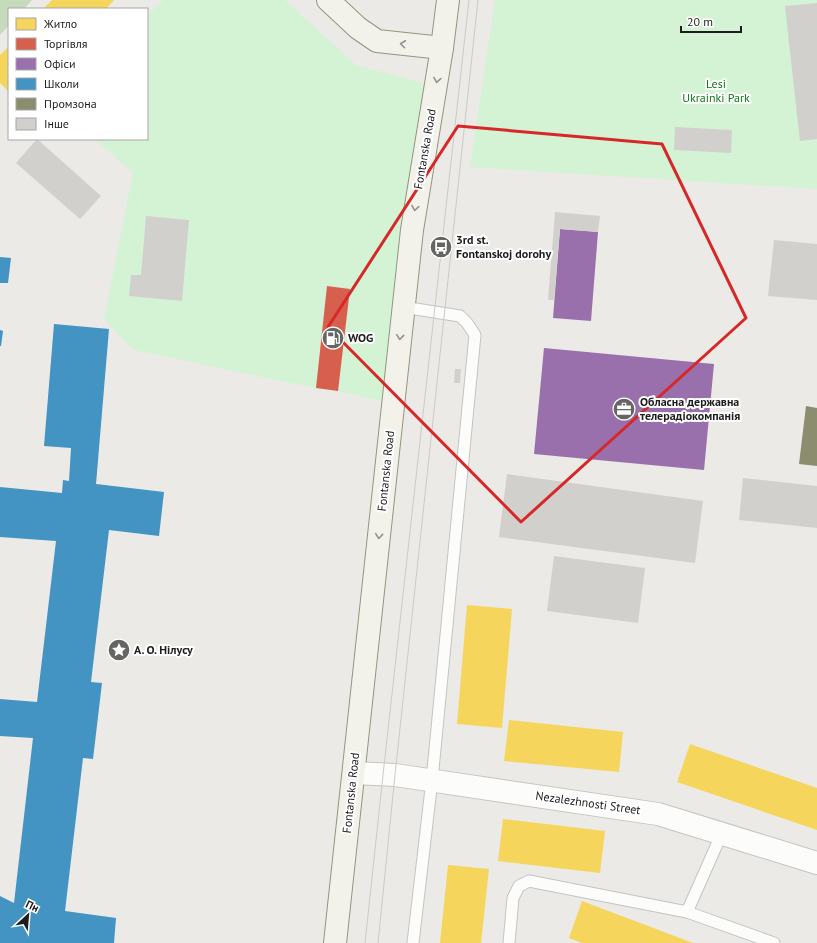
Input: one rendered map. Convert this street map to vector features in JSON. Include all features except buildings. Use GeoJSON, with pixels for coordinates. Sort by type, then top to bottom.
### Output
{"type":"FeatureCollection","features":[{"type":"Feature","properties":{"kind":"main road"},"geometry":{"type":"LineString","coordinates":[[328,0],[358,28],[377,41],[442,48]]}},
{"type":"Feature","properties":{"kind":"main road","name":"Fontanska Road"},"geometry":{"type":"LineString","coordinates":[[335,943],[412,230],[442,48],[448,0]]}},
{"type":"Feature","properties":{"kind":"street","name":"Nezalezhnosti Street"},"geometry":{"type":"LineString","coordinates":[[354,773],[395,775],[658,814],[817,862]]}},
{"type":"Feature","properties":{"kind":"lane"},"geometry":{"type":"LineString","coordinates":[[403,307],[460,316],[476,336],[432,780],[413,943]]}},
{"type":"Feature","properties":{"kind":"lane"},"geometry":{"type":"LineString","coordinates":[[687,912],[722,833]]}},
{"type":"Feature","properties":{"kind":"lane"},"geometry":{"type":"LineString","coordinates":[[509,943],[513,898],[519,886],[529,882],[687,912],[774,943]]}},
{"type":"Feature","properties":{"kind":"highlighted area"},"geometry":{"type":"Polygon","coordinates":[[[458,126],[662,144],[746,318],[521,522],[328,327],[458,126]]]}},
{"type":"Feature","properties":{"kind":"green space"},"geometry":{"type":"Polygon","coordinates":[[[0,0],[32,0],[25,8],[8,8],[8,26],[0,35],[0,0]]]}},
{"type":"Feature","properties":{"kind":"green space"},"geometry":{"type":"Polygon","coordinates":[[[163,0],[285,0],[356,65],[430,85],[391,403],[134,350],[104,319],[133,173],[96,140],[148,140],[148,15],[163,0]]]}},
{"type":"Feature","properties":{"kind":"green space","name":"Lesi Ukrainki Park"},"geometry":{"type":"Polygon","coordinates":[[[495,0],[817,0],[817,189],[470,167],[495,0]]]}},
{"type":"Feature","properties":{"kind":"tram line"},"geometry":{"type":"LineString","coordinates":[[365,943],[469,0]]}},
{"type":"Feature","properties":{"kind":"tram line"},"geometry":{"type":"LineString","coordinates":[[378,943],[478,0]]}},
{"type":"Feature","properties":{"kind":"place","name":"3rd st. Fontanskoj dorohy"},"geometry":{"type":"Point","coordinates":[441,247]}},
{"type":"Feature","properties":{"kind":"place","name":"WOG"},"geometry":{"type":"Point","coordinates":[333,338]}},
{"type":"Feature","properties":{"kind":"place","name":"Обласна державна телерадіокомпанія"},"geometry":{"type":"Point","coordinates":[624,409]}},
{"type":"Feature","properties":{"kind":"place","name":"А. О. Нілусу"},"geometry":{"type":"Point","coordinates":[119,650]}}]}
